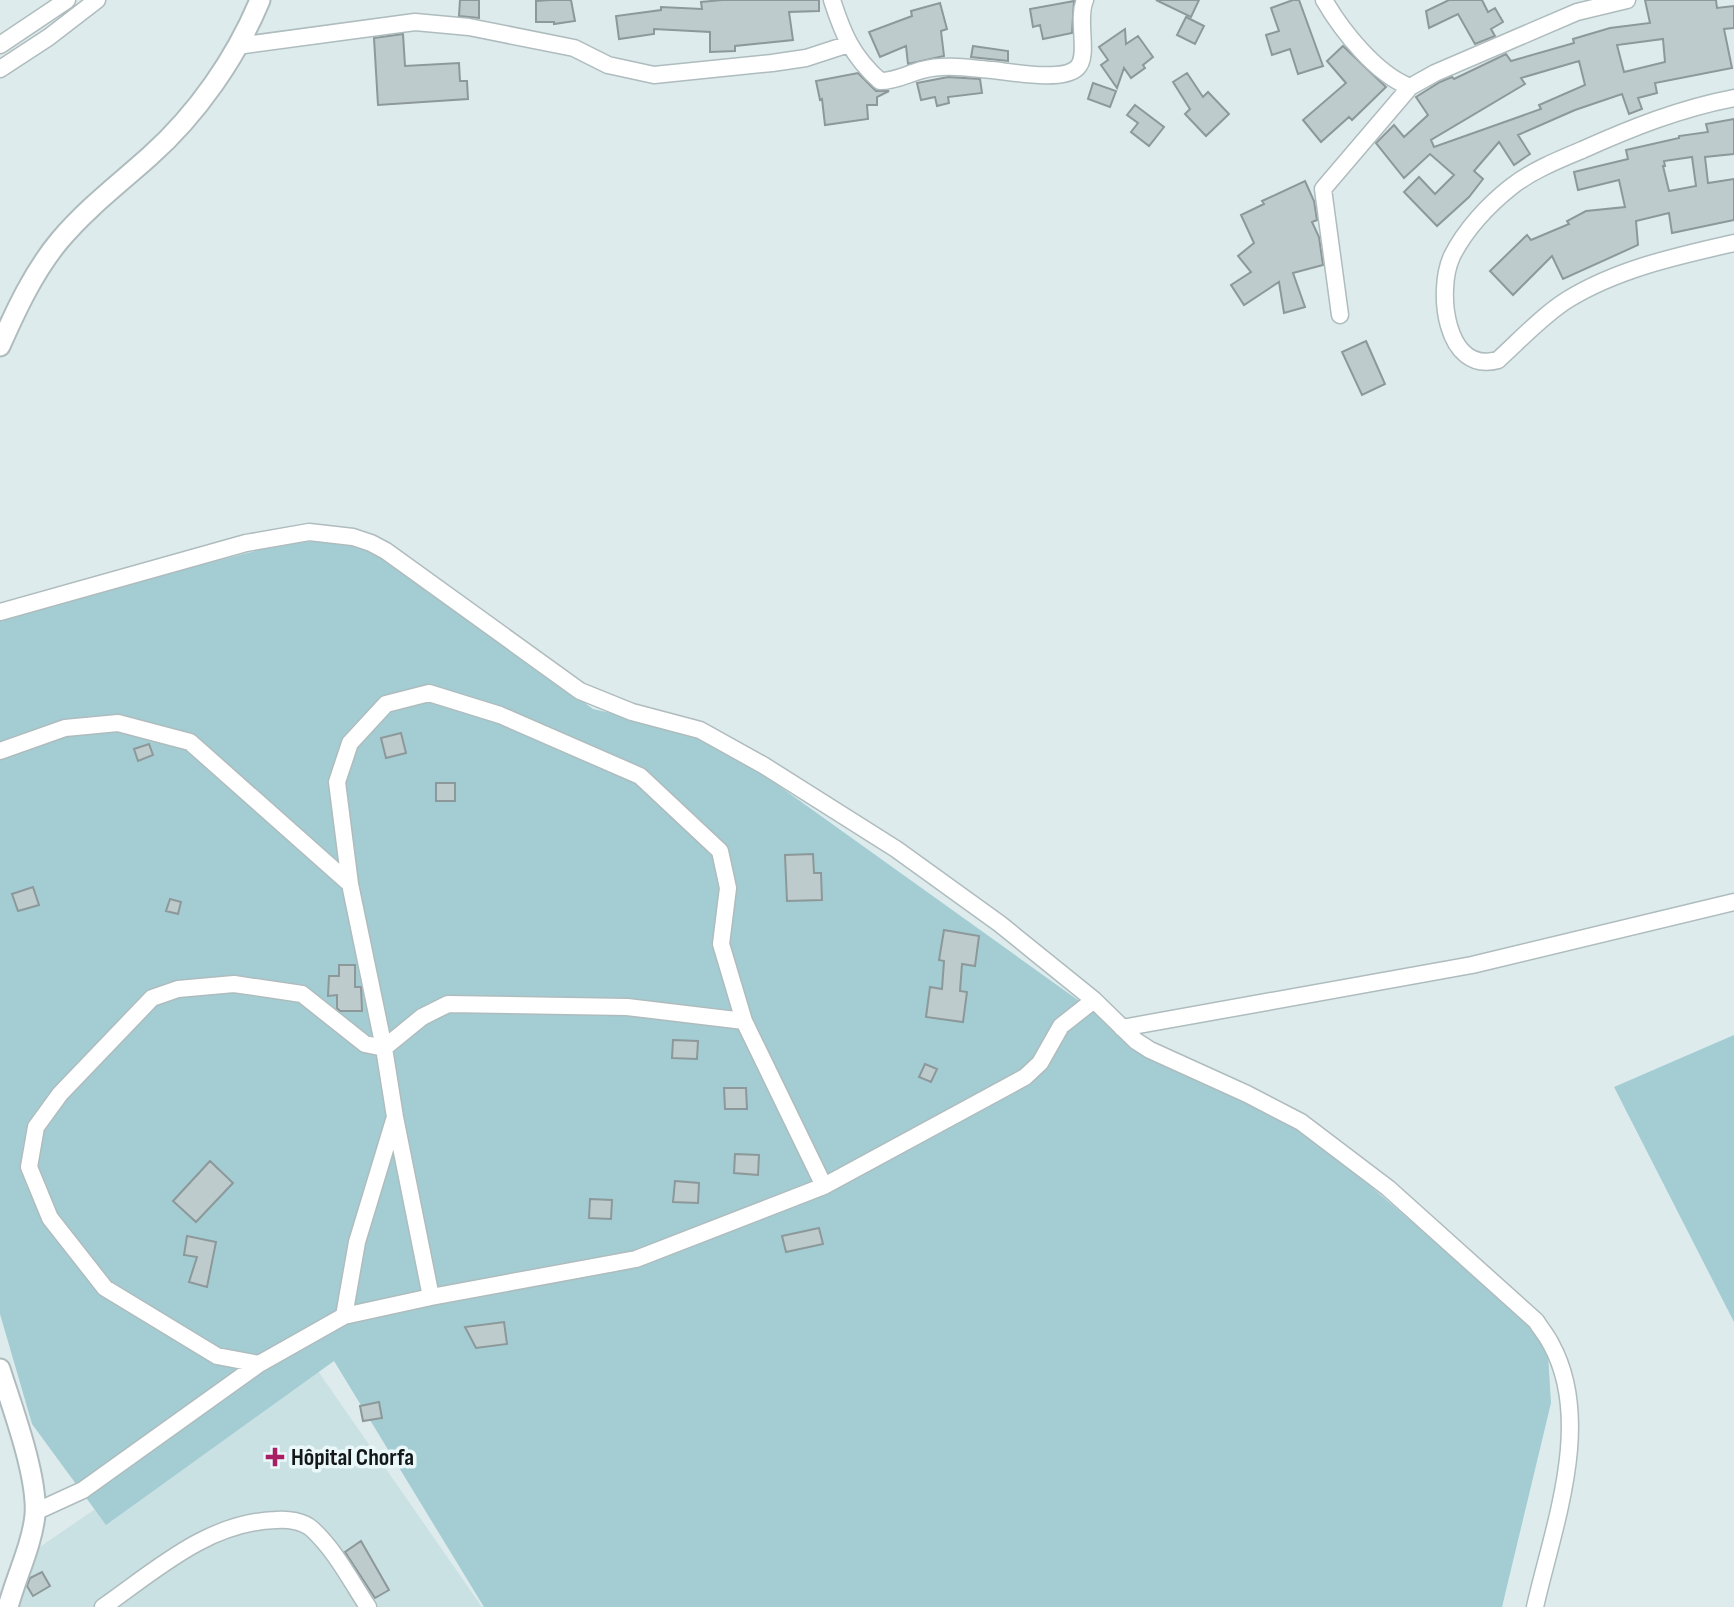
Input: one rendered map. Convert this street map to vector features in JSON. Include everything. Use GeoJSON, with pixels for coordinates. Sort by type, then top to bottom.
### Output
{"type":"FeatureCollection","features":[{"type":"Feature","properties":{"kind":"main road"},"geometry":{"type":"LineString","coordinates":[[0,346],[20,302],[58,242],[98,200],[151,156],[190,116],[237,46],[260,0]]}},
{"type":"Feature","properties":{"kind":"main road"},"geometry":{"type":"LineString","coordinates":[[0,1369],[22,1443],[33,1490],[35,1512],[32,1531],[8,1607]]}},
{"type":"Feature","properties":{"kind":"main road"},"geometry":{"type":"LineString","coordinates":[[0,1587],[24,1553]]}},
{"type":"Feature","properties":{"kind":"street"},"geometry":{"type":"LineString","coordinates":[[0,45],[66,0]]}},
{"type":"Feature","properties":{"kind":"street"},"geometry":{"type":"LineString","coordinates":[[0,69],[49,37],[97,0]]}},
{"type":"Feature","properties":{"kind":"street"},"geometry":{"type":"LineString","coordinates":[[832,0],[844,37],[880,81],[892,81],[920,71],[952,66],[1062,74],[1076,69],[1083,59],[1081,8],[1085,0]]}},
{"type":"Feature","properties":{"kind":"street"},"geometry":{"type":"LineString","coordinates":[[1340,316],[1323,189],[1410,86],[1577,12],[1628,0]]}},
{"type":"Feature","properties":{"kind":"street"},"geometry":{"type":"LineString","coordinates":[[1327,2],[1356,44],[1381,70],[1396,81],[1410,86]]}},
{"type":"Feature","properties":{"kind":"street"},"geometry":{"type":"LineString","coordinates":[[237,46],[415,22],[468,27],[575,48],[608,65],[654,75],[738,68],[806,58],[849,44]]}},
{"type":"Feature","properties":{"kind":"street"},"geometry":{"type":"LineString","coordinates":[[1734,98],[1701,104],[1623,132],[1558,160],[1512,186],[1473,224],[1453,254],[1444,283],[1443,300],[1447,320],[1453,339],[1467,355],[1479,362],[1488,363],[1498,360],[1564,302],[1589,287],[1673,257],[1734,243]]}},
{"type":"Feature","properties":{"kind":"street"},"geometry":{"type":"LineString","coordinates":[[0,612],[246,543],[309,532],[335,533],[371,543],[451,597],[580,691],[632,712],[701,730],[763,765],[885,842],[1000,924],[1094,1000],[1150,1051],[1247,1094],[1301,1122],[1388,1188],[1536,1321],[1552,1345],[1566,1386],[1569,1453],[1535,1607]]}},
{"type":"Feature","properties":{"kind":"street"},"geometry":{"type":"LineString","coordinates":[[431,1297],[350,884],[337,782],[350,743],[386,704],[429,693],[500,715],[640,776],[720,851],[728,888],[721,944],[744,1021],[824,1186]]}},
{"type":"Feature","properties":{"kind":"street"},"geometry":{"type":"LineString","coordinates":[[0,751],[65,728],[118,723],[190,742],[350,884]]}},
{"type":"Feature","properties":{"kind":"street"},"geometry":{"type":"LineString","coordinates":[[1122,1028],[1472,965],[1734,902]]}},
{"type":"Feature","properties":{"kind":"street"},"geometry":{"type":"LineString","coordinates":[[259,1364],[217,1356],[106,1288],[50,1218],[29,1167],[36,1127],[60,1094],[152,998],[178,989],[234,984],[302,994],[365,1044],[384,1048]]}},
{"type":"Feature","properties":{"kind":"street"},"geometry":{"type":"LineString","coordinates":[[35,1512],[83,1490],[259,1364],[344,1316],[636,1259],[824,1186],[1025,1077],[1040,1063],[1061,1026],[1094,1000]]}},
{"type":"Feature","properties":{"kind":"street"},"geometry":{"type":"LineString","coordinates":[[384,1048],[422,1017],[448,1004],[627,1007],[744,1021]]}},
{"type":"Feature","properties":{"kind":"street"},"geometry":{"type":"LineString","coordinates":[[344,1316],[357,1242],[395,1117]]}},
{"type":"Feature","properties":{"kind":"street"},"geometry":{"type":"LineString","coordinates":[[103,1607],[201,1539],[248,1523],[288,1519],[310,1527],[329,1549],[368,1607]]}},
{"type":"Feature","properties":{"kind":"shaded area"},"geometry":{"type":"Polygon","coordinates":[[[365,541],[593,709],[708,735],[1117,1028],[1273,1103],[1547,1337],[1551,1403],[1502,1607],[484,1607],[334,1361],[106,1525],[32,1424],[0,1314],[0,617],[290,542],[365,541]]]}},
{"type":"Feature","properties":{"kind":"shaded area"},"geometry":{"type":"Polygon","coordinates":[[[1734,1035],[1734,1322],[1614,1087],[1734,1035]]]}},
{"type":"Feature","properties":{"kind":"shaded area","name":"Hôpital Chorfa"},"geometry":{"type":"Polygon","coordinates":[[[311,1361],[482,1607],[8,1607],[31,1553],[311,1361]]]}},
{"type":"Feature","properties":{"kind":"building"},"geometry":{"type":"Polygon","coordinates":[[[460,0],[479,0],[479,18],[459,16],[460,0]]]}},
{"type":"Feature","properties":{"kind":"building"},"geometry":{"type":"Polygon","coordinates":[[[571,0],[575,21],[554,24],[536,22],[536,1],[571,0]]]}},
{"type":"Feature","properties":{"kind":"building"},"geometry":{"type":"Polygon","coordinates":[[[819,0],[819,11],[789,12],[793,40],[735,46],[735,51],[710,52],[710,32],[654,29],[654,34],[619,39],[616,16],[661,10],[661,7],[702,9],[701,2],[819,0]]]}},
{"type":"Feature","properties":{"kind":"building"},"geometry":{"type":"Polygon","coordinates":[[[1156,0],[1199,0],[1191,17],[1156,0]]]}},
{"type":"Feature","properties":{"kind":"building"},"geometry":{"type":"Polygon","coordinates":[[[1299,0],[1323,66],[1298,74],[1290,49],[1272,55],[1266,35],[1279,31],[1271,8],[1299,0]]]}},
{"type":"Feature","properties":{"kind":"building"},"geometry":{"type":"Polygon","coordinates":[[[1449,0],[1482,0],[1488,12],[1495,8],[1503,22],[1491,29],[1495,36],[1475,44],[1458,14],[1429,28],[1426,11],[1449,0]]]}},
{"type":"Feature","properties":{"kind":"building"},"geometry":{"type":"Polygon","coordinates":[[[1645,0],[1716,0],[1717,8],[1734,6],[1734,28],[1724,29],[1732,68],[1655,83],[1657,93],[1638,98],[1642,109],[1629,114],[1622,94],[1575,110],[1518,135],[1530,154],[1514,165],[1499,142],[1474,171],[1483,179],[1469,197],[1437,226],[1404,192],[1419,177],[1435,194],[1454,175],[1430,154],[1404,178],[1376,143],[1394,125],[1404,137],[1428,115],[1416,97],[1440,82],[1452,77],[1454,79],[1506,54],[1511,61],[1574,43],[1573,39],[1610,28],[1650,23],[1645,0]],[[1663,39],[1617,45],[1624,72],[1665,62],[1663,39]],[[1579,61],[1521,78],[1525,84],[1431,140],[1434,147],[1541,109],[1539,105],[1585,85],[1579,61]]]}},
{"type":"Feature","properties":{"kind":"building"},"geometry":{"type":"Polygon","coordinates":[[[1074,1],[1072,33],[1043,39],[1040,25],[1033,27],[1030,9],[1074,1]]]}},
{"type":"Feature","properties":{"kind":"building"},"geometry":{"type":"Polygon","coordinates":[[[940,3],[947,29],[941,31],[944,56],[908,64],[906,46],[880,57],[869,32],[912,16],[911,11],[940,3]]]}},
{"type":"Feature","properties":{"kind":"building"},"geometry":{"type":"Polygon","coordinates":[[[1186,17],[1204,26],[1195,44],[1177,35],[1186,17]]]}},
{"type":"Feature","properties":{"kind":"building"},"geometry":{"type":"Polygon","coordinates":[[[1125,29],[1126,44],[1138,36],[1153,57],[1143,65],[1145,68],[1131,78],[1124,68],[1117,88],[1101,65],[1108,60],[1099,47],[1125,29]]]}},
{"type":"Feature","properties":{"kind":"building"},"geometry":{"type":"Polygon","coordinates":[[[403,34],[405,66],[459,63],[460,81],[467,81],[468,99],[378,105],[374,38],[403,34]]]}},
{"type":"Feature","properties":{"kind":"building"},"geometry":{"type":"Polygon","coordinates":[[[973,46],[1008,51],[1008,61],[971,57],[973,46]]]}},
{"type":"Feature","properties":{"kind":"building"},"geometry":{"type":"Polygon","coordinates":[[[1343,46],[1386,87],[1352,120],[1349,117],[1321,142],[1303,120],[1346,83],[1327,61],[1343,46]]]}},
{"type":"Feature","properties":{"kind":"building"},"geometry":{"type":"Polygon","coordinates":[[[858,73],[876,91],[889,91],[877,97],[877,105],[867,105],[868,119],[825,125],[822,99],[820,100],[816,81],[858,73]]]}},
{"type":"Feature","properties":{"kind":"building"},"geometry":{"type":"Polygon","coordinates":[[[1187,73],[1203,97],[1208,92],[1229,114],[1206,136],[1185,114],[1190,109],[1173,82],[1187,73]]]}},
{"type":"Feature","properties":{"kind":"building"},"geometry":{"type":"Polygon","coordinates":[[[948,77],[980,79],[982,93],[948,97],[949,103],[937,106],[935,97],[921,100],[917,83],[948,77]]]}},
{"type":"Feature","properties":{"kind":"building"},"geometry":{"type":"Polygon","coordinates":[[[1093,83],[1116,91],[1110,107],[1088,99],[1093,83]]]}},
{"type":"Feature","properties":{"kind":"building"},"geometry":{"type":"Polygon","coordinates":[[[1135,105],[1164,127],[1149,146],[1131,132],[1138,123],[1127,115],[1135,105]]]}},
{"type":"Feature","properties":{"kind":"building"},"geometry":{"type":"Polygon","coordinates":[[[1734,119],[1734,154],[1705,157],[1708,183],[1734,179],[1734,220],[1672,233],[1669,213],[1636,221],[1638,245],[1563,279],[1552,256],[1513,295],[1490,271],[1527,235],[1531,240],[1569,224],[1567,221],[1586,211],[1625,207],[1619,180],[1578,190],[1574,172],[1628,159],[1626,150],[1679,136],[1708,132],[1706,124],[1734,119]],[[1692,157],[1664,161],[1669,191],[1696,186],[1692,157]]]}},
{"type":"Feature","properties":{"kind":"building"},"geometry":{"type":"Polygon","coordinates":[[[1305,181],[1314,201],[1317,220],[1312,222],[1319,237],[1323,265],[1293,273],[1305,307],[1284,313],[1279,282],[1244,305],[1231,285],[1251,272],[1238,256],[1254,243],[1241,215],[1264,204],[1262,201],[1305,181]]]}},
{"type":"Feature","properties":{"kind":"building"},"geometry":{"type":"Polygon","coordinates":[[[1366,341],[1385,384],[1362,395],[1342,352],[1366,341]]]}},
{"type":"Feature","properties":{"kind":"building"},"geometry":{"type":"Polygon","coordinates":[[[401,733],[406,753],[386,758],[381,738],[401,733]]]}},
{"type":"Feature","properties":{"kind":"building"},"geometry":{"type":"Polygon","coordinates":[[[149,744],[153,755],[138,761],[134,749],[149,744]]]}},
{"type":"Feature","properties":{"kind":"building"},"geometry":{"type":"Polygon","coordinates":[[[436,783],[455,783],[455,801],[436,801],[436,783]]]}},
{"type":"Feature","properties":{"kind":"building"},"geometry":{"type":"Polygon","coordinates":[[[813,854],[814,873],[821,873],[822,900],[787,901],[785,855],[813,854]]]}},
{"type":"Feature","properties":{"kind":"building"},"geometry":{"type":"Polygon","coordinates":[[[33,887],[39,905],[18,911],[12,894],[33,887]]]}},
{"type":"Feature","properties":{"kind":"building"},"geometry":{"type":"Polygon","coordinates":[[[170,899],[181,902],[178,914],[166,911],[170,899]]]}},
{"type":"Feature","properties":{"kind":"building"},"geometry":{"type":"Polygon","coordinates":[[[944,930],[979,936],[975,966],[962,964],[960,991],[967,992],[963,1022],[926,1017],[930,987],[942,989],[944,961],[939,960],[944,930]]]}},
{"type":"Feature","properties":{"kind":"building"},"geometry":{"type":"Polygon","coordinates":[[[339,965],[355,965],[355,987],[361,987],[362,1011],[340,1011],[337,1008],[337,995],[328,996],[329,976],[339,976],[339,965]]]}},
{"type":"Feature","properties":{"kind":"building"},"geometry":{"type":"Polygon","coordinates":[[[673,1040],[698,1041],[697,1059],[672,1058],[673,1040]]]}},
{"type":"Feature","properties":{"kind":"building"},"geometry":{"type":"Polygon","coordinates":[[[925,1064],[937,1069],[931,1082],[919,1077],[925,1064]]]}},
{"type":"Feature","properties":{"kind":"building"},"geometry":{"type":"Polygon","coordinates":[[[724,1088],[746,1088],[747,1109],[725,1109],[724,1088]]]}},
{"type":"Feature","properties":{"kind":"building"},"geometry":{"type":"Polygon","coordinates":[[[735,1154],[759,1155],[758,1175],[734,1173],[735,1154]]]}},
{"type":"Feature","properties":{"kind":"building"},"geometry":{"type":"Polygon","coordinates":[[[210,1161],[233,1183],[196,1222],[173,1201],[210,1161]]]}},
{"type":"Feature","properties":{"kind":"building"},"geometry":{"type":"Polygon","coordinates":[[[675,1181],[699,1183],[698,1203],[673,1202],[675,1181]]]}},
{"type":"Feature","properties":{"kind":"building"},"geometry":{"type":"Polygon","coordinates":[[[590,1199],[612,1200],[611,1219],[589,1218],[590,1199]]]}},
{"type":"Feature","properties":{"kind":"building"},"geometry":{"type":"Polygon","coordinates":[[[819,1228],[823,1244],[786,1252],[782,1236],[819,1228]]]}},
{"type":"Feature","properties":{"kind":"building"},"geometry":{"type":"Polygon","coordinates":[[[187,1236],[216,1242],[207,1287],[189,1282],[197,1257],[184,1255],[187,1236]]]}},
{"type":"Feature","properties":{"kind":"building"},"geometry":{"type":"Polygon","coordinates":[[[504,1322],[507,1344],[476,1348],[465,1327],[504,1322]]]}},
{"type":"Feature","properties":{"kind":"building"},"geometry":{"type":"Polygon","coordinates":[[[379,1402],[382,1418],[363,1421],[360,1406],[379,1402]]]}},
{"type":"Feature","properties":{"kind":"building"},"geometry":{"type":"Polygon","coordinates":[[[361,1541],[389,1590],[375,1598],[345,1552],[361,1541]]]}},
{"type":"Feature","properties":{"kind":"building"},"geometry":{"type":"Polygon","coordinates":[[[42,1572],[50,1586],[33,1596],[27,1586],[30,1578],[42,1572]]]}},
{"type":"Feature","properties":{"kind":"place","name":"Hôpital Chorfa"},"geometry":{"type":"Point","coordinates":[275,1457]}}]}
